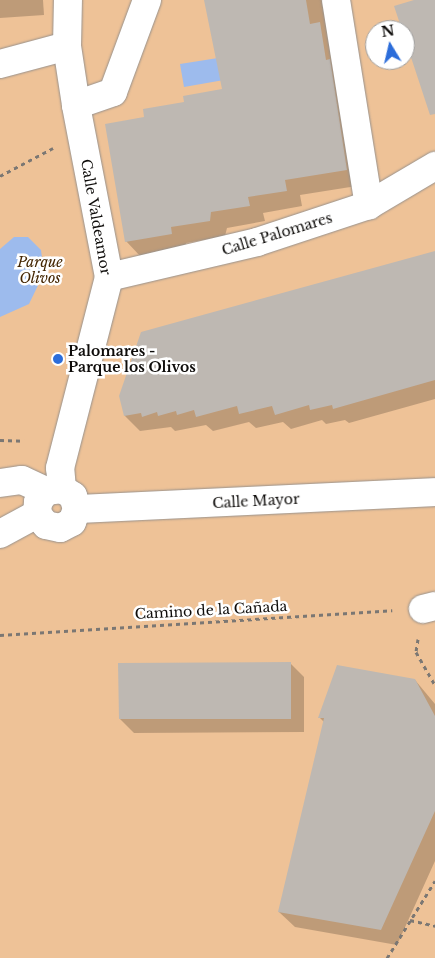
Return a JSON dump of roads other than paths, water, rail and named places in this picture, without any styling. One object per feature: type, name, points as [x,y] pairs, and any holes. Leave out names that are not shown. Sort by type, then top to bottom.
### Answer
[{"type":"street","name":"Calle Valdeamor","points":[[56,501],[60,468],[109,277],[76,105],[68,46],[68,0]]},
{"type":"street","points":[[76,105],[113,92],[147,0]]},
{"type":"street","points":[[336,0],[369,205]]},
{"type":"street","points":[[0,64],[68,46]]},
{"type":"street","name":"Calle Palomares","points":[[109,277],[257,242],[369,205],[435,166]]},
{"type":"street","points":[[0,483],[22,480],[56,501]]},
{"type":"street","name":"Calle Mayor","points":[[0,534],[56,501],[435,492]]},
{"type":"water","points":[[237,55],[241,77],[184,87],[180,64]]},
{"type":"water","points":[[14,237],[28,237],[41,250],[44,273],[29,304],[0,317],[0,249]]},
{"type":"place","name":"Palomares - Parque los Olivos","points":[[58,359]]},
{"type":"park label","name":"Parque Olivos","points":[[40,270]]}]
